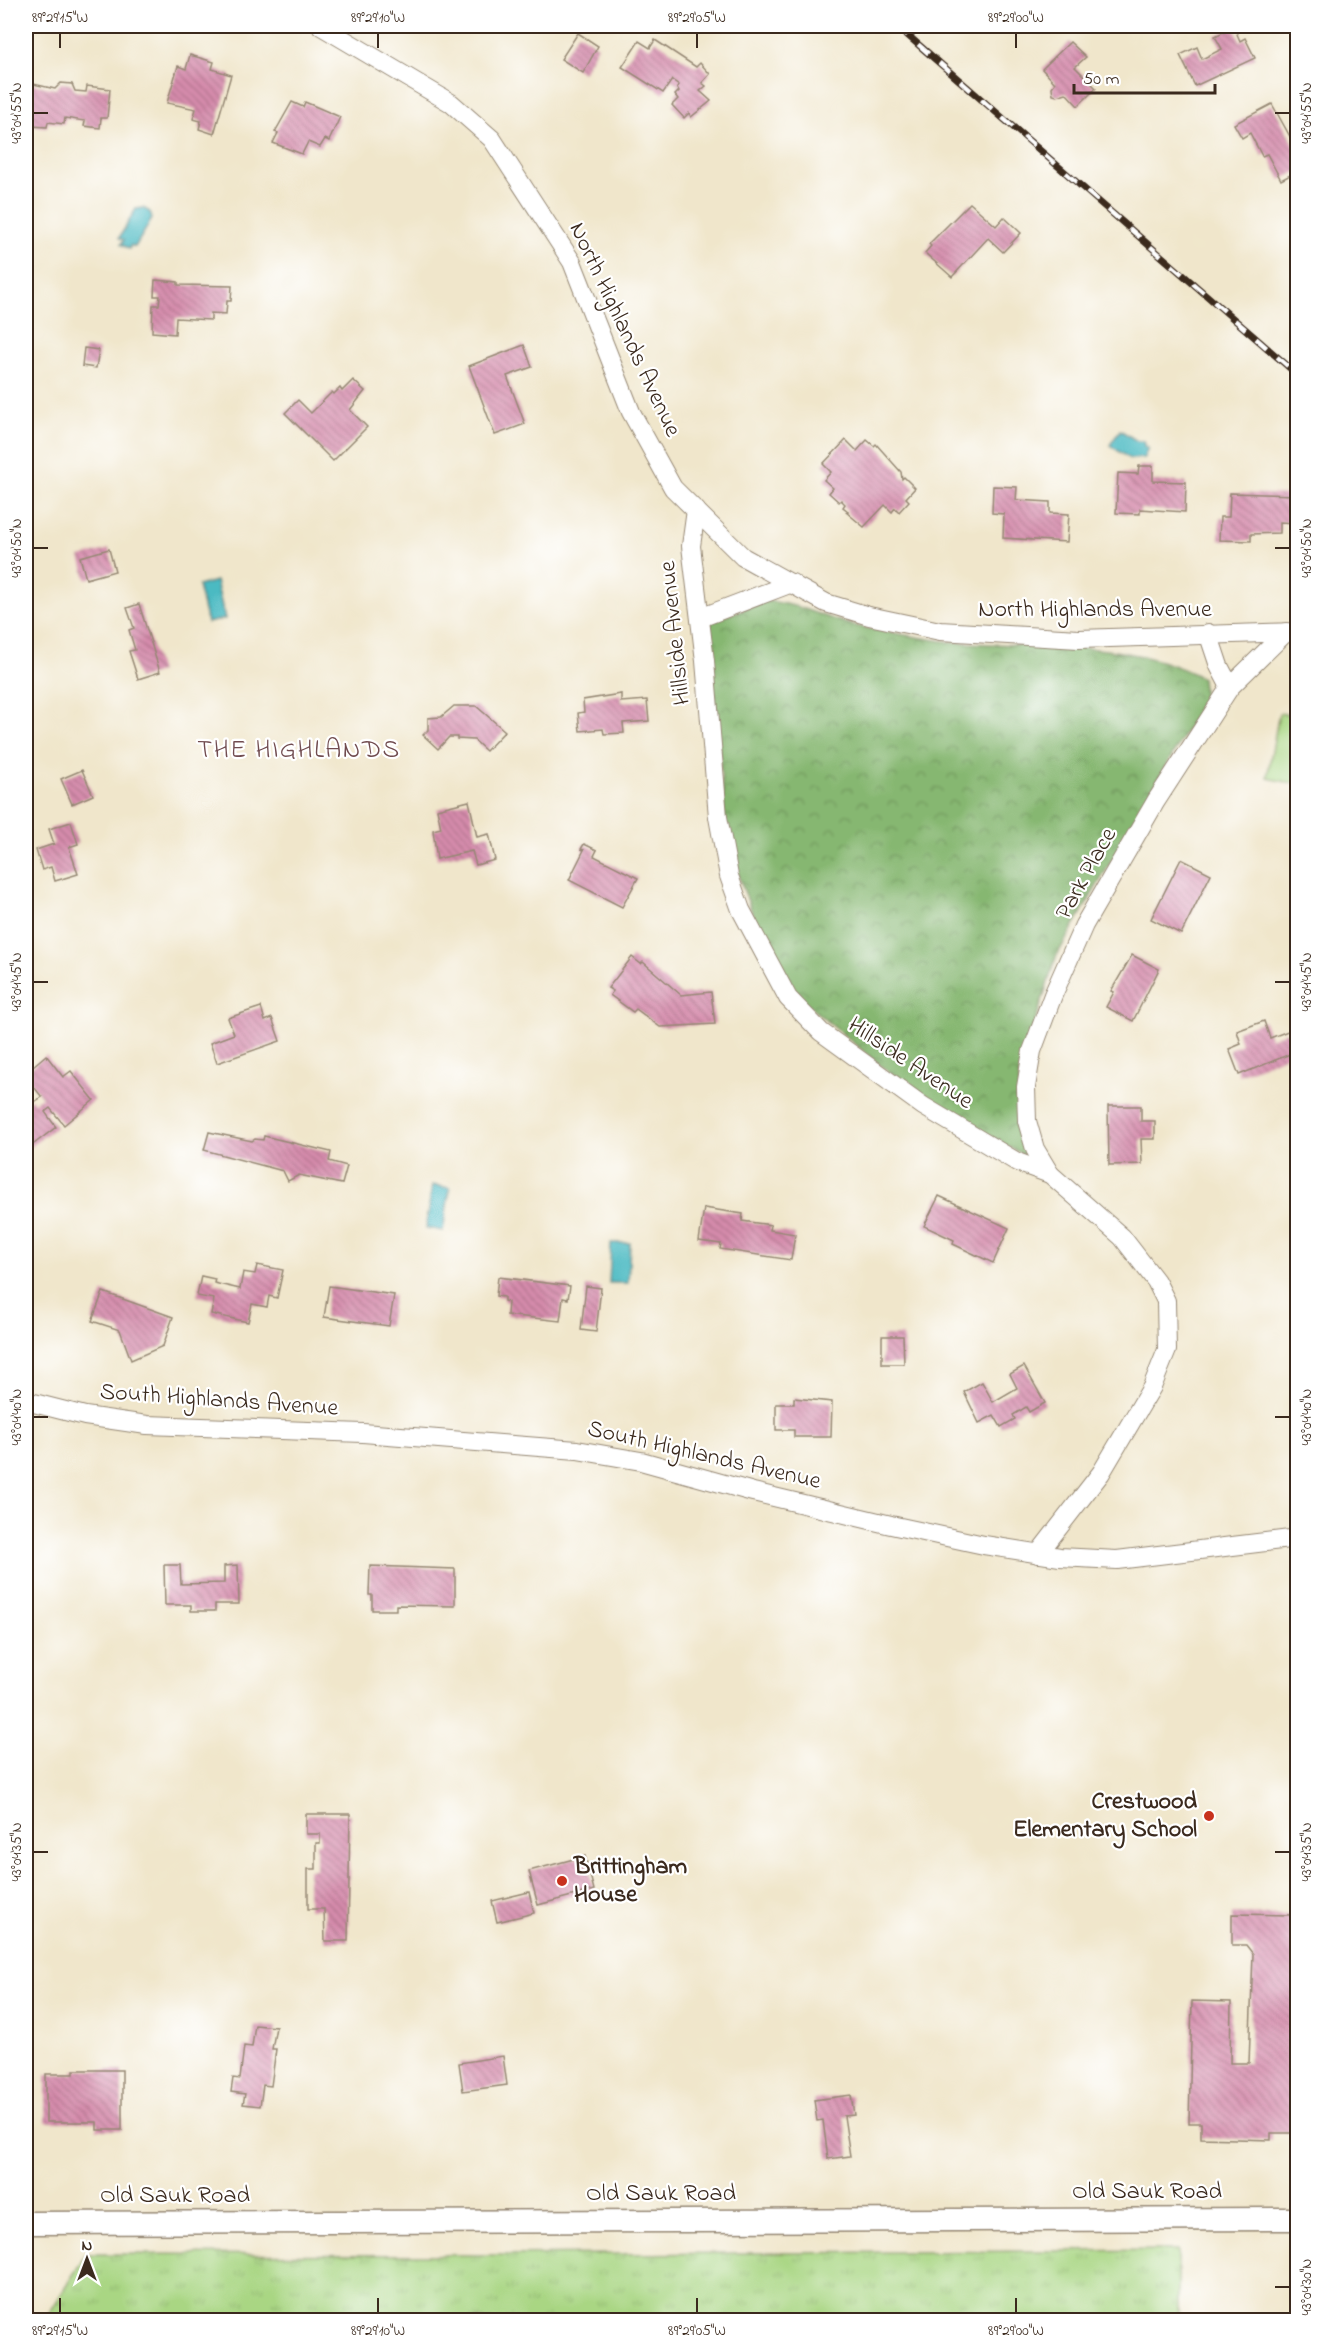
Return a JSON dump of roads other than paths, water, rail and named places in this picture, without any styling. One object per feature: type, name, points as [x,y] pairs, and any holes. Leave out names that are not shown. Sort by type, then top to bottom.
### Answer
[{"type":"street","name":"North Highlands Avenue","points":[[321,26],[452,103],[492,139],[572,262],[631,412],[673,488],[743,557],[825,603],[869,616],[960,633],[1079,639],[1292,632]]},
{"type":"street","name":"Hillside Avenue","points":[[696,510],[691,546],[718,817],[729,876],[741,910],[788,998],[821,1032],[924,1106],[1017,1162],[1050,1174],[1122,1237],[1156,1281],[1166,1301],[1167,1350],[1152,1386],[1107,1463],[1038,1554]]},
{"type":"street","points":[[699,618],[792,583]]},
{"type":"street","name":"Park Place","points":[[1050,1174],[1035,1149],[1029,1131],[1026,1087],[1032,1051],[1053,995],[1084,925],[1121,859],[1230,687],[1292,632]]},
{"type":"street","points":[[1208,633],[1219,666],[1230,687]]},
{"type":"street","name":"South Highlands Avenue","points":[[26,1401],[85,1416],[147,1425],[363,1434],[576,1450],[641,1461],[753,1492],[891,1525],[1038,1554],[1117,1560],[1298,1538]]},
{"type":"street","name":"Old Sauk Road","points":[[26,2223],[1298,2219]]},
{"type":"water","points":[[143,208],[150,212],[152,219],[135,247],[131,245],[129,249],[121,244],[124,240],[119,238],[136,209]]},
{"type":"water","points":[[1120,430],[1137,441],[1144,441],[1144,447],[1148,447],[1144,458],[1130,459],[1110,445]]},
{"type":"water","points":[[216,581],[225,619],[207,623],[198,586]]},
{"type":"water","points":[[432,1185],[450,1188],[443,1231],[426,1228]]},
{"type":"water","points":[[611,1243],[630,1243],[628,1283],[609,1283]]},
{"type":"railway","points":[[897,26],[1298,375]]},
{"type":"place","name":"Crestwood Elementary School","points":[[1209,1816]]},
{"type":"place","name":"Brittingham House","points":[[562,1881]]},
{"type":"district","name":"THE HIGHLANDS","points":[[299,751]]}]
